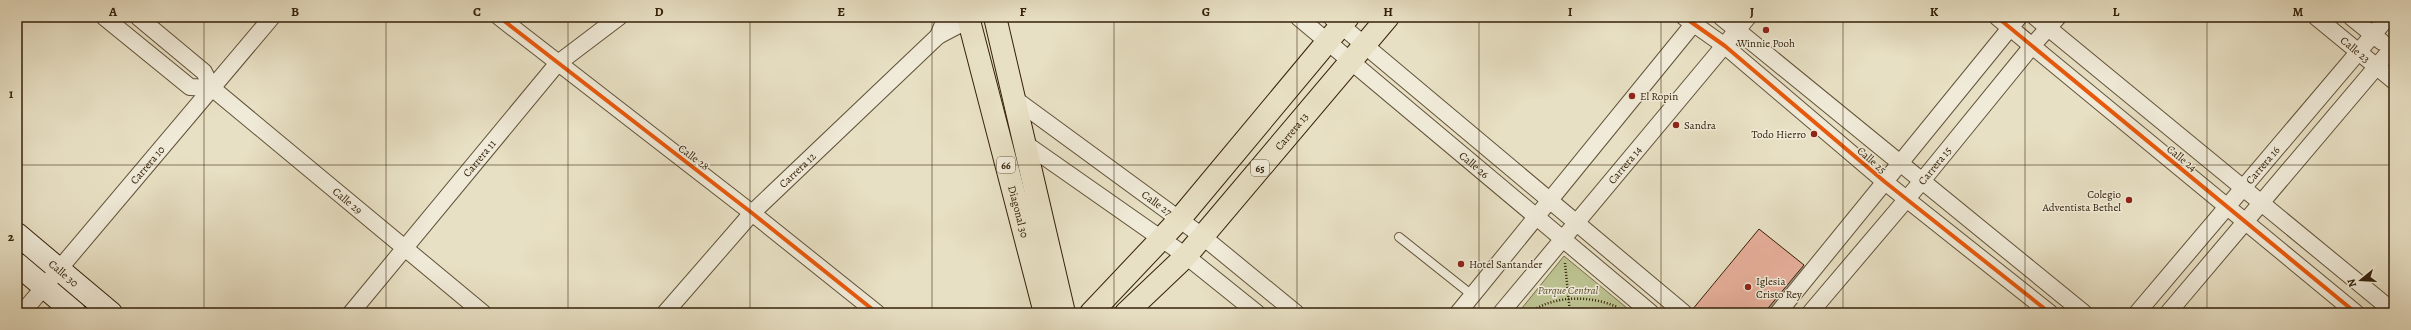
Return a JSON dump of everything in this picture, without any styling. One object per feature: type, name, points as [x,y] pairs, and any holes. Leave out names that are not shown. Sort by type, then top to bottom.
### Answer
[{"type":"main road","name":"Diagonal 30","points":[[995,17],[1026,144],[1051,310]]},
{"type":"main road","name":"Carrera 13","points":[[1126,313],[1186,256],[1388,17]]},
{"type":"main road","name":"Diagonal 30","points":[[970,18],[1051,310]]},
{"type":"main road","points":[[1091,313],[1178,221],[1326,41],[1340,20]]},
{"type":"street","points":[[104,17],[190,87],[212,88]]},
{"type":"street","name":"Calle 29","points":[[138,17],[204,72],[212,88],[483,313]]},
{"type":"street","name":"Carrera 10","points":[[22,313],[58,268],[272,17]]},
{"type":"street","name":"Calle 28","points":[[499,17],[557,64],[752,213],[877,313]]},
{"type":"street","name":"Carrera 11","points":[[351,313],[557,64],[619,17]]},
{"type":"street","name":"Carrera 12","points":[[938,36],[946,17]]},
{"type":"street","name":"Calle 26","points":[[1298,17],[1326,41],[1357,52],[1549,201],[1684,313]]},
{"type":"street","name":"Calle 25","points":[[1721,17],[2084,313]]},
{"type":"street","name":"Carrera 14","points":[[1501,313],[1561,239],[1748,17]]},
{"type":"street","name":"Calle 24","points":[[1997,17],[2014,23],[2032,46],[2356,313]]},
{"type":"street","name":"Calle 24","points":[[2035,17],[2054,23],[2243,188],[2394,312]]},
{"type":"street","name":"Calle 23","points":[[2316,17],[2394,81]]},
{"type":"street","name":"Calle 23","points":[[2351,17],[2393,49]]},
{"type":"street","name":"Carrera 16","points":[[2137,313],[2388,17]]},
{"type":"street","name":"Carrera 12","points":[[665,313],[752,213],[938,36],[970,18]]},
{"type":"street","name":"Calle 26","points":[[1340,20],[1357,52],[1536,217],[1651,313]]},
{"type":"street","points":[[1458,313],[1549,201],[1692,20]]},
{"type":"street","name":"Calle 25","points":[[1692,20],[1725,46],[1885,182],[2050,313]]},
{"type":"street","points":[[1778,313],[2014,23]]},
{"type":"street","name":"Carrera 15","points":[[1810,313],[1922,181],[2032,46],[2054,23]]},
{"type":"street","points":[[2168,313],[2393,49]]},
{"type":"street","name":"Calle 27","points":[[1015,98],[1178,221],[1202,236],[1296,313]]},
{"type":"street","points":[[1026,144],[1186,256],[1256,313]]},
{"type":"street","name":"Calle 30","points":[[17,234],[111,313]]},
{"type":"street","points":[[17,264],[75,313]]},
{"type":"lane","points":[[1398,236],[1472,295]]},
{"type":"path","points":[[1561,239],[1570,298],[1570,313]]},
{"type":"path","points":[[1529,313],[1543,305],[1570,298],[1606,302],[1624,310]]},
{"type":"green space","name":"Parque Central","points":[[1564,256],[1633,313],[1518,313]]},
{"type":"building","name":"Iglesia Cristo Rey","points":[[1759,229],[1804,265],[1764,313],[1696,313],[1692,310]]},
{"type":"cycle path","points":[[499,17],[752,213],[877,313]]},
{"type":"cycle path","points":[[1684,17],[1725,46],[1885,182],[2050,313]]},
{"type":"cycle path","points":[[1997,17],[2356,313]]},
{"type":"place","name":"Winnie Pooh","points":[[1766,30]]},
{"type":"place","name":"El Ropin","points":[[1632,96]]},
{"type":"place","name":"Sandra","points":[[1676,125]]},
{"type":"place","name":"Todo Hierro","points":[[1814,134]]},
{"type":"place","name":"Colegio Adventista Bethel","points":[[2129,200]]},
{"type":"place","name":"Hotel Santander","points":[[1461,264]]},
{"type":"place","name":"Iglesia Cristo Rey","points":[[1748,287]]}]
